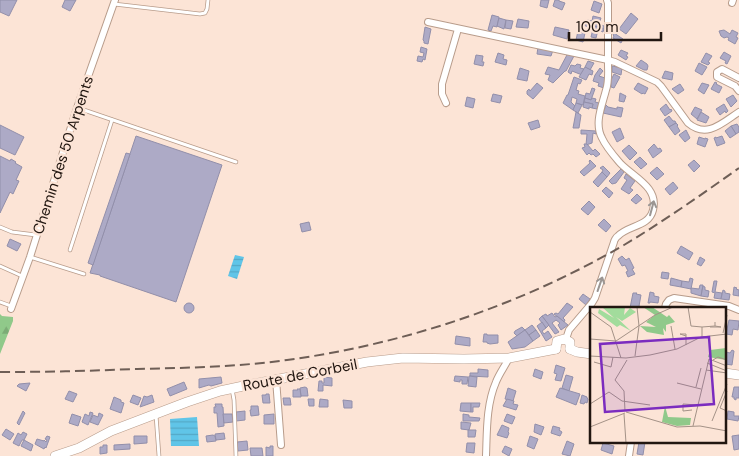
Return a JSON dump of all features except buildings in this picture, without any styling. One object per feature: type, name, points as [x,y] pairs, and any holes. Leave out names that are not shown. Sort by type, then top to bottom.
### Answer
[{"type":"main road","points":[[570,348],[568,352],[563,354],[556,348],[556,344],[559,340],[566,339],[570,344],[570,348],[577,352],[590,354]]},
{"type":"main road","name":"Route de Corbeil","points":[[55,456],[79,448],[111,431],[195,399],[232,388],[367,362],[402,358],[509,358],[556,348]]},
{"type":"main road","points":[[726,374],[739,376]]},
{"type":"street","points":[[566,339],[569,330],[595,298],[616,238],[648,219],[653,210],[654,200],[649,189],[620,162],[605,143],[600,132],[598,122],[607,88],[607,0]]},
{"type":"street","name":"Chemin des 50 Arpents","points":[[11,308],[30,257],[77,108],[114,2]]},
{"type":"street","points":[[428,22],[615,62],[657,82],[688,123],[696,129],[711,130],[739,112]]},
{"type":"street","points":[[446,103],[442,94],[442,84],[458,28]]},
{"type":"street","points":[[739,78],[722,69],[717,72],[717,77],[735,86],[739,91]]},
{"type":"street","points":[[665,307],[669,300],[674,298],[729,306],[739,310]]},
{"type":"street","points":[[486,456],[490,400],[496,381],[509,358]]},
{"type":"street","points":[[276,380],[281,445]]},
{"type":"lane","points":[[114,2],[200,14],[205,13],[208,0]]},
{"type":"lane","points":[[77,108],[236,162]]},
{"type":"lane","points":[[70,250],[112,120]]},
{"type":"lane","points":[[0,227],[12,232],[37,235]]},
{"type":"lane","points":[[30,257],[84,274]]},
{"type":"lane","points":[[0,266],[23,277]]},
{"type":"lane","points":[[0,302],[11,308]]},
{"type":"lane","points":[[232,388],[236,456]]},
{"type":"lane","points":[[156,414],[159,456]]},
{"type":"green space","points":[[0,314],[13,317],[13,321],[0,354]]},
{"type":"water","points":[[235,255],[244,257],[237,279],[228,276]]},
{"type":"water","points":[[197,417],[199,446],[171,446],[170,419]]},
{"type":"railway","points":[[0,372],[191,368],[249,364],[287,360],[375,344],[461,319],[503,304],[585,267],[654,227],[739,168]]}]
